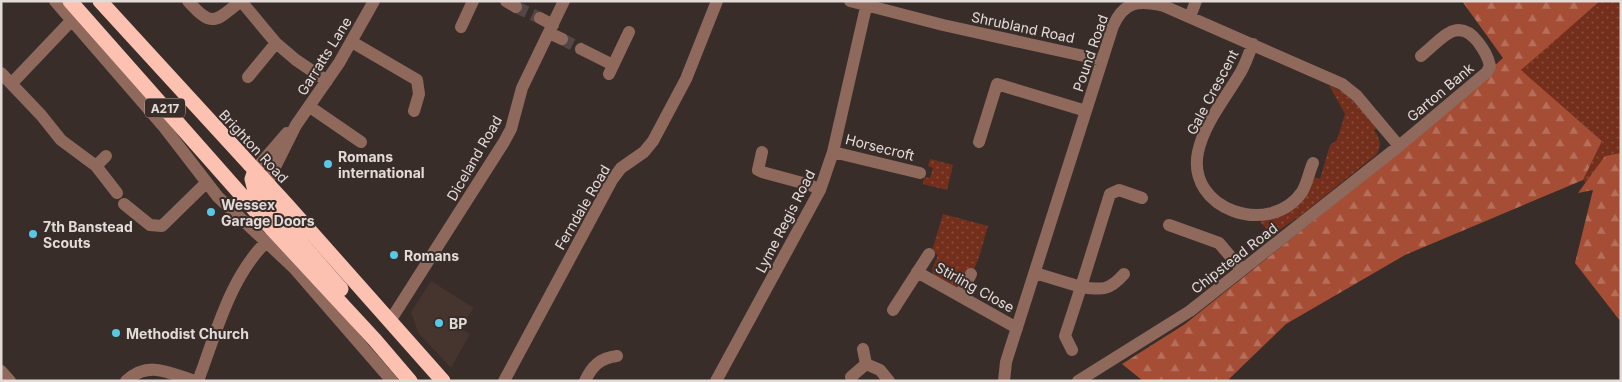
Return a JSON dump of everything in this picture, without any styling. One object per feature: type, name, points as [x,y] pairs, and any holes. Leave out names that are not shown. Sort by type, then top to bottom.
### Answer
[{"type":"highway","name":"A217","points":[[70,1],[271,238],[375,340],[410,381]]},
{"type":"highway","name":"Brighton Road","points":[[100,1],[267,183],[443,381]]},
{"type":"highway","points":[[255,170],[252,179],[255,191],[328,272],[362,314],[375,340]]},
{"type":"street","points":[[55,1],[164,127],[206,183],[271,238],[299,274],[392,381]]},
{"type":"street","points":[[188,1],[202,16],[209,20],[218,19],[241,1],[276,43],[296,60],[328,81]]},
{"type":"street","name":"Garratts Lane","points":[[255,170],[271,149],[296,125],[310,107],[352,42],[374,1]]},
{"type":"street","points":[[461,27],[473,1]]},
{"type":"street","name":"Diceland Road","points":[[390,321],[504,142],[513,124],[522,88],[564,1]]},
{"type":"street","name":"Ferndale Road","points":[[504,381],[612,180],[621,168],[649,147],[666,118],[702,44],[716,1]]},
{"type":"street","name":"Shrubland Road","points":[[850,1],[866,7],[1102,60]]},
{"type":"street","points":[[1190,17],[1196,1]]},
{"type":"street","name":"Pound Road","points":[[1004,381],[1006,362],[1102,60],[1118,14],[1127,7],[1136,2],[1152,2],[1253,44],[1351,90],[1399,146]]},
{"type":"street","name":"Lyme Regis Road","points":[[716,381],[820,190],[833,152],[866,7]]},
{"type":"street","points":[[540,18],[562,39]]},
{"type":"street","points":[[12,83],[71,21]]},
{"type":"street","name":"Garton Bank","points":[[1399,146],[1480,78],[1490,66],[1486,52],[1470,31],[1465,29],[1453,30],[1420,56]]},
{"type":"street","points":[[581,49],[611,70],[628,32]]},
{"type":"street","points":[[352,42],[417,80],[418,94],[414,111]]},
{"type":"street","points":[[248,77],[276,43]]},
{"type":"street","name":"Gale Crescent","points":[[1253,44],[1242,69],[1218,107],[1198,153],[1198,170],[1202,185],[1215,201],[1224,208],[1250,216],[1263,215],[1274,212],[1294,200],[1302,191],[1312,163]]},
{"type":"street","points":[[1,73],[70,147],[96,166],[117,193]]},
{"type":"street","points":[[979,142],[997,84],[1086,111]]},
{"type":"street","points":[[310,107],[361,142]]},
{"type":"street","name":"Garratts Lane","points":[[267,183],[296,125]]},
{"type":"street","name":"Chipstead Road","points":[[1078,381],[1190,311],[1399,146]]},
{"type":"street","points":[[762,152],[758,170],[810,184],[820,190]]},
{"type":"street","name":"Horsecroft","points":[[833,152],[920,172]]},
{"type":"street","points":[[96,166],[106,156]]},
{"type":"street","points":[[124,204],[156,228],[162,226],[206,183]]},
{"type":"street","points":[[1072,350],[1065,336],[1110,194],[1119,190],[1142,198]]},
{"type":"street","points":[[1169,225],[1219,243],[1242,270]]},
{"type":"street","points":[[126,381],[144,369],[154,369],[196,381],[233,287],[271,238]]},
{"type":"street","points":[[893,310],[929,254]]},
{"type":"street","name":"Stirling Close","points":[[918,272],[1017,328]]},
{"type":"street","points":[[1034,273],[1081,287],[1102,290],[1115,283],[1124,274]]},
{"type":"street","points":[[960,295],[971,274]]},
{"type":"street","points":[[863,349],[866,364]]},
{"type":"street","points":[[584,381],[595,364],[605,357],[617,356]]},
{"type":"street","points":[[852,377],[866,364]]},
{"type":"street","points":[[866,364],[880,370],[889,381]]},
{"type":"street","points":[[1,371],[10,381]]},
{"type":"shaded area","points":[[1600,1],[1621,1],[1621,153],[1605,156],[1593,190],[1583,180],[1602,141],[1520,70]]},
{"type":"shaded area","points":[[1329,85],[1350,98],[1377,128],[1374,130],[1380,142],[1379,150],[1377,154],[1300,216],[1272,235],[1260,222],[1287,211],[1302,195],[1313,177],[1320,179],[1330,145],[1337,140],[1345,114]]},
{"type":"shaded area","points":[[930,159],[953,165],[947,190],[923,184],[924,177],[930,178],[933,168],[928,166]]},
{"type":"shaded area","points":[[943,214],[988,226],[981,252],[973,271],[962,285],[955,287],[934,276],[932,269],[938,255],[932,251]]},
{"type":"shaded area","name":"BP","points":[[431,281],[474,308],[460,328],[470,334],[451,368],[418,332],[411,312]]},
{"type":"green space","points":[[1462,1],[1600,1],[1521,70],[1602,141],[1583,180],[1405,255],[1286,324],[1227,381],[1143,381],[1122,364],[1185,324],[1402,150],[1503,58]]},
{"type":"green space","points":[[1621,153],[1621,322],[1575,263],[1593,190],[1578,193],[1605,156]]},
{"type":"tunnel","points":[[516,7],[540,18]]},
{"type":"tunnel","points":[[562,39],[581,49]]},
{"type":"place","name":"Romans international","points":[[328,164]]},
{"type":"place","name":"Wessex Garage Doors","points":[[211,212]]},
{"type":"place","name":"7th Banstead Scouts","points":[[33,234]]},
{"type":"place","name":"Romans","points":[[394,255]]},
{"type":"place","name":"BP","points":[[439,323]]},
{"type":"place","name":"Methodist Church","points":[[116,333]]}]
